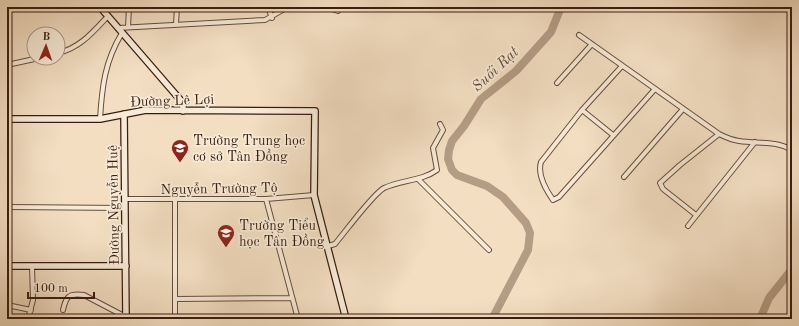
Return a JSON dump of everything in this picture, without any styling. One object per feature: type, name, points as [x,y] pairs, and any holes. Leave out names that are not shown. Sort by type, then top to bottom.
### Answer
[{"type":"street","points":[[100,7],[183,103],[183,111]]},
{"type":"street","points":[[128,26],[129,7]]},
{"type":"street","points":[[176,24],[177,7]]},
{"type":"street","points":[[268,7],[272,18]]},
{"type":"street","points":[[118,28],[128,26],[265,20],[272,18],[288,7]]},
{"type":"street","points":[[326,7],[327,9],[338,11]]},
{"type":"street","points":[[66,51],[80,44],[108,16]]},
{"type":"street","points":[[100,119],[104,77],[112,50],[122,33]]},
{"type":"street","points":[[579,35],[718,134],[731,140],[769,142],[786,146],[792,150]]},
{"type":"street","points":[[557,83],[592,44]]},
{"type":"street","points":[[7,65],[26,61]]},
{"type":"street","points":[[622,66],[582,110],[541,162],[539,167],[543,181],[553,200],[559,197],[655,89]]},
{"type":"street","points":[[624,177],[684,109]]},
{"type":"street","name":"Đường Lê Lợi","points":[[7,119],[100,119],[146,110],[315,111],[314,195]]},
{"type":"street","points":[[582,110],[613,135]]},
{"type":"street","name":"Đường Nguyễn Huệ","points":[[124,114],[126,318]]},
{"type":"street","points":[[328,246],[335,244],[373,198],[384,188],[418,179],[437,170],[433,148],[443,130],[440,124]]},
{"type":"street","points":[[696,215],[663,189],[660,183],[680,164],[718,134]]},
{"type":"street","points":[[688,226],[755,142]]},
{"type":"street","points":[[418,179],[489,250]]},
{"type":"street","points":[[314,195],[346,319]]},
{"type":"street","name":"Nguyễn Trường Tộ","points":[[125,199],[266,200],[314,195]]},
{"type":"street","points":[[175,200],[175,319]]},
{"type":"street","points":[[266,200],[291,298],[298,319]]},
{"type":"street","points":[[7,207],[125,208]]},
{"type":"street","points":[[7,266],[126,266]]},
{"type":"street","points":[[28,319],[34,289],[32,266]]},
{"type":"street","points":[[63,310],[66,298],[68,296],[78,294],[84,295],[126,318]]},
{"type":"street","points":[[175,299],[291,298]]},
{"type":"street","points":[[7,306],[31,310]]},
{"type":"waterway","name":"Suối Rạt","points":[[492,319],[528,250],[530,233],[526,223],[503,197],[487,186],[457,175],[452,170],[448,159],[449,150],[452,141],[464,126],[481,99],[516,71],[551,32],[561,7]]},
{"type":"waterway","name":"Suối Rạt","points":[[760,319],[769,298],[792,269]]},
{"type":"place","name":"Trường Trung học cơ sở Tân Đồng","points":[[180,163]]},
{"type":"place","name":"Trường Tiểu học Tân Đồng","points":[[226,248]]}]
